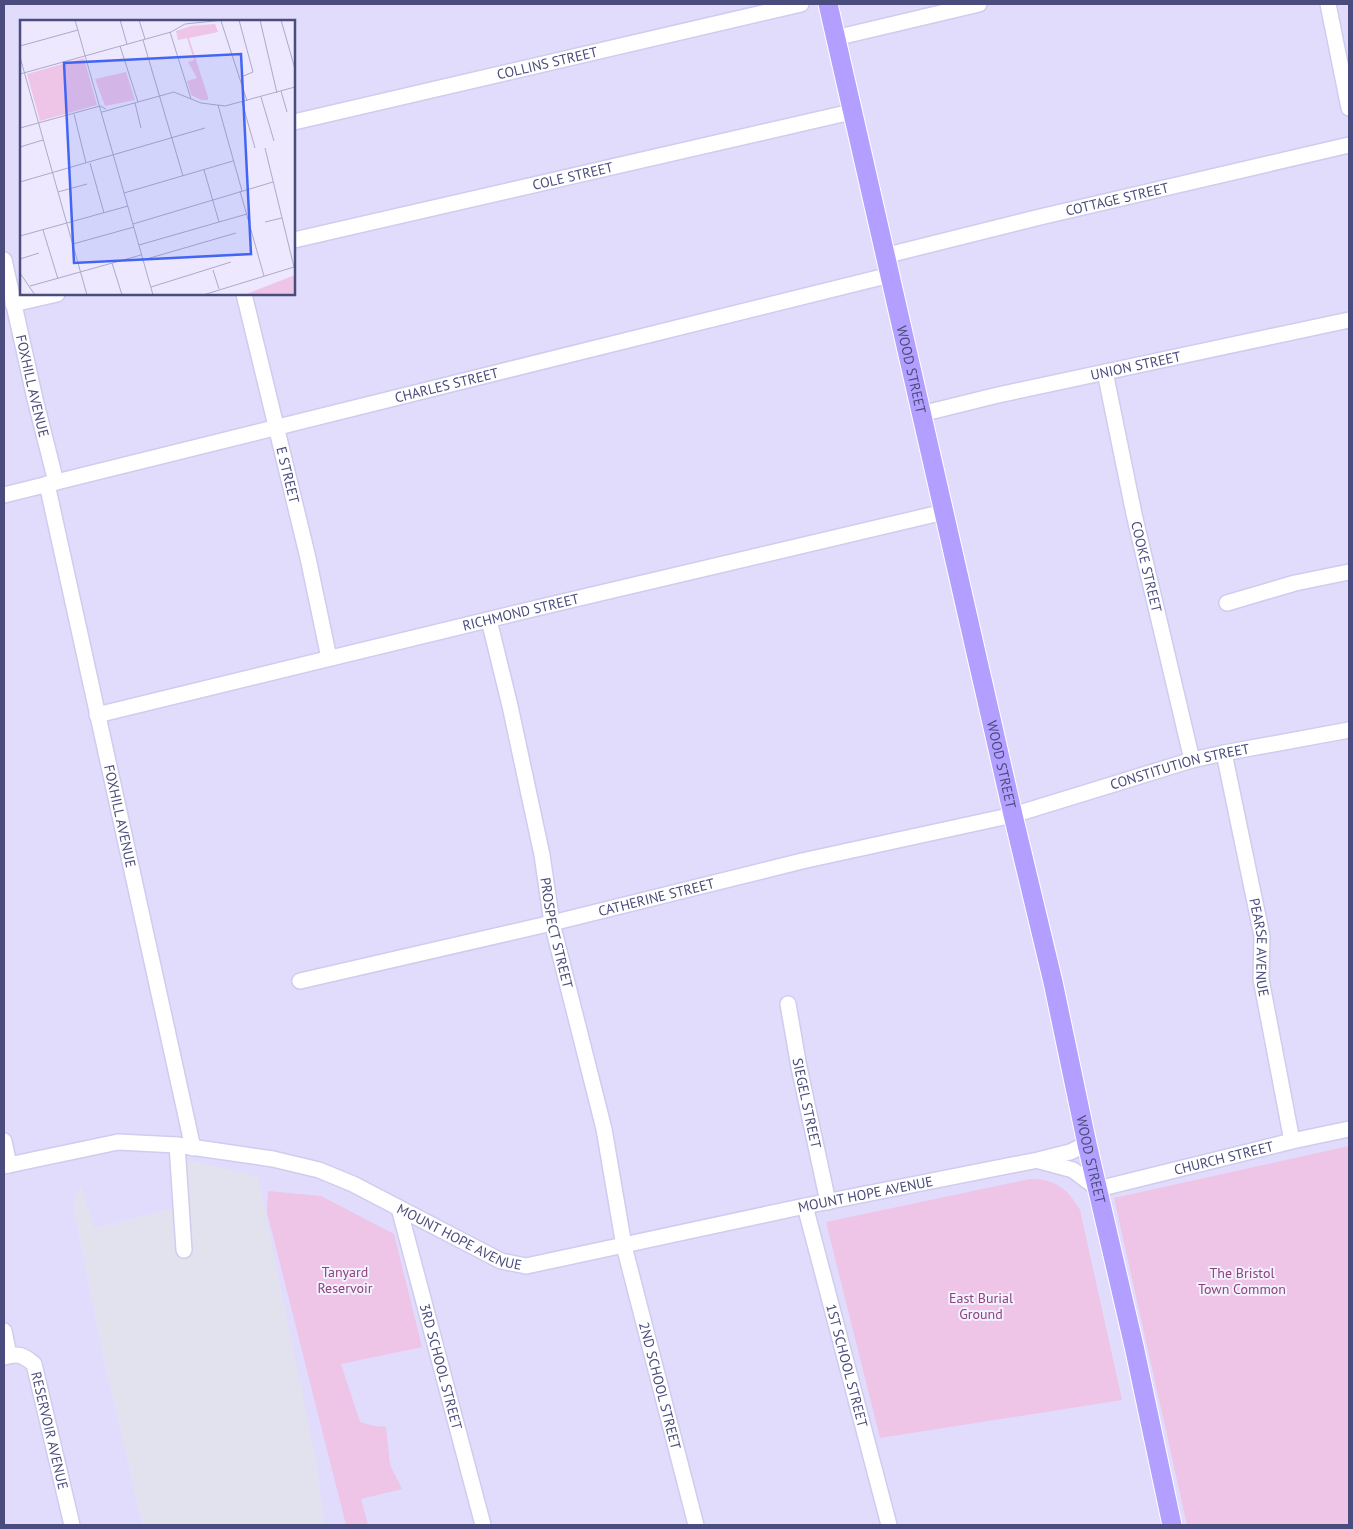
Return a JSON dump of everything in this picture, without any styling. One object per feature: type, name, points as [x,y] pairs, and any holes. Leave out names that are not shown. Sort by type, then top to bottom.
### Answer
[{"type":"main road","name":"WOOD STREET","points":[[828,4],[884,256],[890,275],[1053,982],[1086,1144],[1134,1346],[1172,1525]]},
{"type":"street","name":"COLLINS STREET","points":[[295,122],[801,4]]},
{"type":"street","points":[[835,38],[979,4]]},
{"type":"street","points":[[1328,4],[1349,108]]},
{"type":"street","name":"COLE STREET","points":[[295,240],[851,112]]},
{"type":"street","name":"COTTAGE STREET","points":[[884,256],[1040,217],[1349,145]]},
{"type":"street","name":"FOXHILL AVENUE","points":[[4,260],[35,399],[97,715],[116,792],[193,1148]]},
{"type":"street","name":"CHARLES STREET","points":[[4,494],[890,275]]},
{"type":"street","points":[[13,304],[52,295]]},
{"type":"street","name":"E STREET","points":[[244,295],[308,558],[329,658]]},
{"type":"street","name":"UNION STREET","points":[[921,414],[998,395],[1349,320]]},
{"type":"street","name":"COOKE STREET","points":[[1105,372],[1134,514],[1192,760]]},
{"type":"street","name":"RICHMOND STREET","points":[[97,715],[520,612],[944,512]]},
{"type":"street","points":[[1227,602],[1295,583],[1349,572]]},
{"type":"street","name":"PROSPECT STREET","points":[[489,620],[510,706],[542,855],[552,923],[604,1129],[624,1246]]},
{"type":"street","name":"CONSTITUTION STREET","points":[[1013,815],[1192,760],[1349,730]]},
{"type":"street","name":"PEARSE AVENUE","points":[[1224,753],[1262,936],[1261,979],[1292,1141]]},
{"type":"street","name":"CATHERINE STREET","points":[[300,981],[552,923],[802,861],[1013,815]]},
{"type":"street","name":"SIEGEL STREET","points":[[788,1004],[799,1067],[828,1202]]},
{"type":"street","name":"CHURCH STREET","points":[[1098,1189],[1292,1141],[1349,1129]]},
{"type":"street","points":[[4,1141],[6,1165]]},
{"type":"street","name":"MOUNT HOPE AVENUE","points":[[6,1165],[118,1142],[177,1145],[256,1156],[314,1169],[354,1184],[501,1261],[516,1266],[536,1265],[694,1229],[1038,1160],[1070,1152],[1086,1144]]},
{"type":"street","points":[[177,1145],[184,1250]]},
{"type":"street","name":"MOUNT HOPE AVENUE","points":[[1038,1160],[1073,1170],[1098,1189]]},
{"type":"street","name":"1ST SCHOOL STREET","points":[[805,1206],[889,1525]]},
{"type":"street","name":"3RD SCHOOL STREET","points":[[399,1208],[483,1525]]},
{"type":"street","name":"2ND SCHOOL STREET","points":[[624,1246],[696,1525]]},
{"type":"street","points":[[4,1331],[6,1356]]},
{"type":"street","name":"RESERVOIR AVENUE","points":[[6,1356],[24,1356],[34,1364],[72,1525]]},
{"type":"shaded area","points":[[4,4],[1349,4],[1349,1525],[324,1525],[315,1456],[174,1209],[95,1229],[73,1202],[104,1358],[143,1525],[4,1525]]},
{"type":"shaded area","points":[[172,1156],[258,1177],[315,1456],[324,1525],[143,1525],[104,1358],[73,1202],[81,1186],[95,1229],[174,1209]]},
{"type":"green space","name":"The Bristol Town Common","points":[[1349,1146],[1349,1525],[1187,1525],[1114,1198]]},
{"type":"green space","name":"East Burial Ground","points":[[1030,1179],[1039,1179],[1060,1186],[1080,1210],[1122,1400],[880,1438],[826,1222]]},
{"type":"green space","name":"Tanyard Reservoir","points":[[268,1191],[321,1196],[394,1234],[422,1347],[341,1364],[360,1422],[386,1427],[390,1465],[402,1489],[361,1499],[368,1525],[346,1525],[267,1212]]}]
